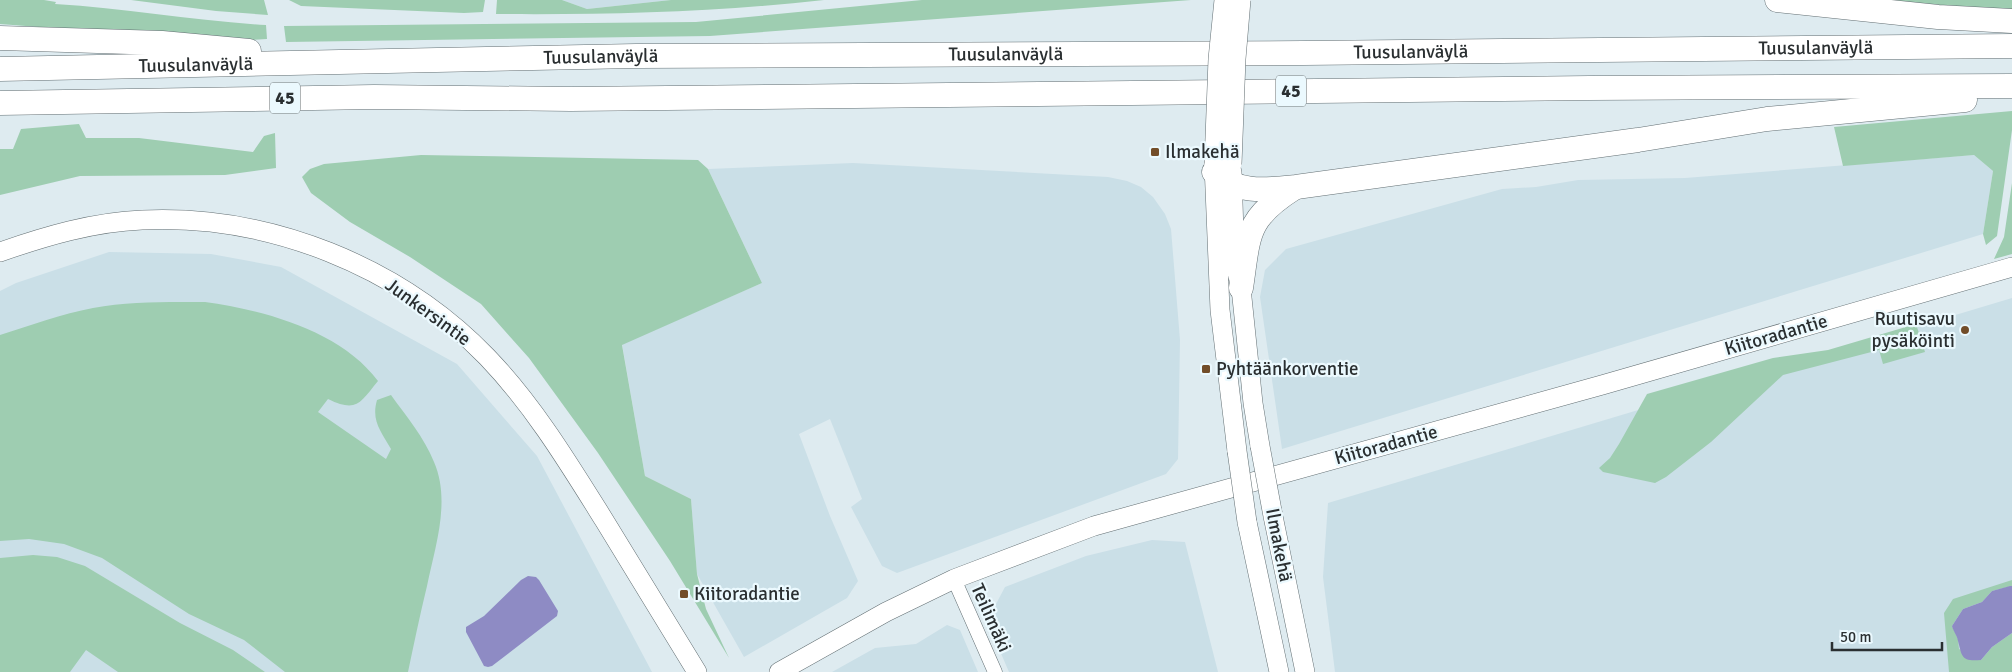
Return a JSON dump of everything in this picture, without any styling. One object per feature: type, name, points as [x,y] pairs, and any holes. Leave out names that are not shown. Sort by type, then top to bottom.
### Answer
[{"type":"highway","points":[[1777,0],[1938,17],[2012,21]]},
{"type":"highway","points":[[0,38],[162,43],[376,62]]},
{"type":"highway","name":"Tuusulanväylä","points":[[0,69],[646,56],[1313,53],[2012,46]]},
{"type":"highway","name":"Tuusulanväylä","points":[[0,103],[374,97],[571,99],[1590,88],[2012,86]]},
{"type":"highway","points":[[1223,171],[1258,191],[1638,140],[1767,119],[2012,96]]},
{"type":"highway","points":[[1241,288],[1245,249],[1251,231],[1260,214],[1274,201],[1296,187]]},
{"type":"main road","name":"Ilmakehä","points":[[1224,0],[1218,60],[1223,171],[1220,310],[1237,451],[1248,522],[1280,672]]},
{"type":"main road","name":"Ilmakehä","points":[[1241,0],[1223,171],[1235,264],[1241,288],[1253,402],[1260,446],[1305,672]]},
{"type":"main road","name":"Junkersintie","points":[[0,252],[45,236],[91,226],[140,220],[193,219],[254,228],[300,241],[349,260],[395,285],[446,320],[487,357],[521,397],[560,450],[697,672]]},
{"type":"main road","name":"Kiitoradantie","points":[[779,672],[886,612],[954,579],[1044,544],[1103,524],[1592,388],[2012,267]]},
{"type":"street","name":"Teilimäki","points":[[954,579],[995,672]]},
{"type":"shaded area","points":[[562,0],[671,0],[587,9]]},
{"type":"shaded area","points":[[1974,155],[1993,171],[1983,234],[1282,449],[1260,297],[1265,270],[1286,249],[1502,189],[1536,187],[1578,180],[1685,178]]},
{"type":"shaded area","points":[[853,163],[1108,177],[1127,181],[1141,187],[1153,197],[1165,214],[1171,229],[1180,340],[1178,459],[1166,474],[897,573],[882,566],[851,507],[862,499],[830,419],[799,434],[830,516],[858,581],[847,598],[744,657],[697,574],[691,499],[645,476],[622,344],[762,283],[708,169]]},
{"type":"shaded area","points":[[109,252],[211,254],[281,267],[457,364],[537,456],[652,672],[0,672],[0,291],[16,283]]},
{"type":"shaded area","points":[[2012,298],[2012,672],[1335,672],[1323,577],[1328,503]]},
{"type":"shaded area","points":[[1152,540],[1185,542],[1218,672],[1009,672],[987,621],[1005,587],[1086,556]]},
{"type":"shaded area","points":[[528,576],[536,577],[539,580],[558,611],[557,616],[492,666],[484,666],[466,632],[466,627],[484,616],[521,580]]},
{"type":"shaded area","points":[[2012,586],[2012,633],[1992,647],[1981,660],[1966,659],[1962,654],[1952,626],[1963,609],[1982,602],[1992,591]]},
{"type":"shaded area","points":[[947,625],[960,630],[978,672],[832,672],[875,648],[916,644]]},
{"type":"green space","points":[[0,0],[44,0],[56,2],[55,4],[266,25],[267,39],[155,36],[0,24]]},
{"type":"green space","points":[[131,0],[264,0],[268,15],[216,11]]},
{"type":"green space","points":[[289,0],[485,0],[483,12],[464,13],[301,6]]},
{"type":"green space","points":[[497,0],[562,0],[587,9],[671,0],[824,0],[701,10],[496,14]]},
{"type":"green space","points":[[922,0],[1191,0],[710,36],[286,42],[284,26],[696,22]]},
{"type":"green space","points":[[1868,0],[2012,0],[2012,10]]},
{"type":"green space","points":[[2012,111],[2012,130],[1997,236],[1986,245],[1983,234],[1993,171],[1974,155],[1843,166],[1834,127]]},
{"type":"green space","points":[[79,124],[86,138],[139,138],[253,152],[264,136],[275,133],[276,168],[225,175],[80,176],[0,195],[0,149],[13,149],[21,129]]},
{"type":"green space","points":[[421,155],[698,160],[708,169],[762,283],[622,345],[645,476],[691,499],[697,574],[706,609],[729,658],[670,561],[598,453],[529,358],[481,304],[410,257],[350,222],[311,193],[302,177],[310,169],[324,164]]},
{"type":"green space","points":[[2012,183],[2012,254],[1994,259],[2004,237]]},
{"type":"green space","points":[[149,302],[205,302],[276,317],[323,336],[344,349],[378,381],[367,395],[357,403],[346,405],[328,399],[318,412],[386,459],[391,449],[378,426],[375,407],[377,400],[391,395],[425,444],[439,477],[441,492],[440,524],[408,672],[285,672],[244,640],[189,614],[102,558],[64,544],[29,539],[0,541],[0,335],[70,313],[93,308]]},
{"type":"green space","points":[[1916,324],[1925,352],[1883,364],[1879,350],[1783,375],[1711,442],[1666,477],[1655,483],[1603,472],[1599,468],[1610,458],[1647,394],[1773,358],[1828,350]]},
{"type":"green space","points":[[33,555],[57,557],[85,566],[180,623],[233,650],[265,672],[118,672],[86,650],[70,672],[0,672],[0,558]]},
{"type":"green space","points":[[2012,580],[2012,586],[1992,591],[1982,602],[1963,609],[1952,626],[1958,639],[1959,649],[1981,660],[1992,647],[2012,633],[2012,672],[1949,672],[1944,613],[1953,599]]},
{"type":"place","name":"Ilmakehä","points":[[1155,152]]},
{"type":"place","name":"Ruutisavu pysäköinti","points":[[1965,330]]},
{"type":"place","name":"Pyhtäänkorventie","points":[[1206,369]]},
{"type":"place","name":"Kiitoradantie","points":[[684,594]]}]
